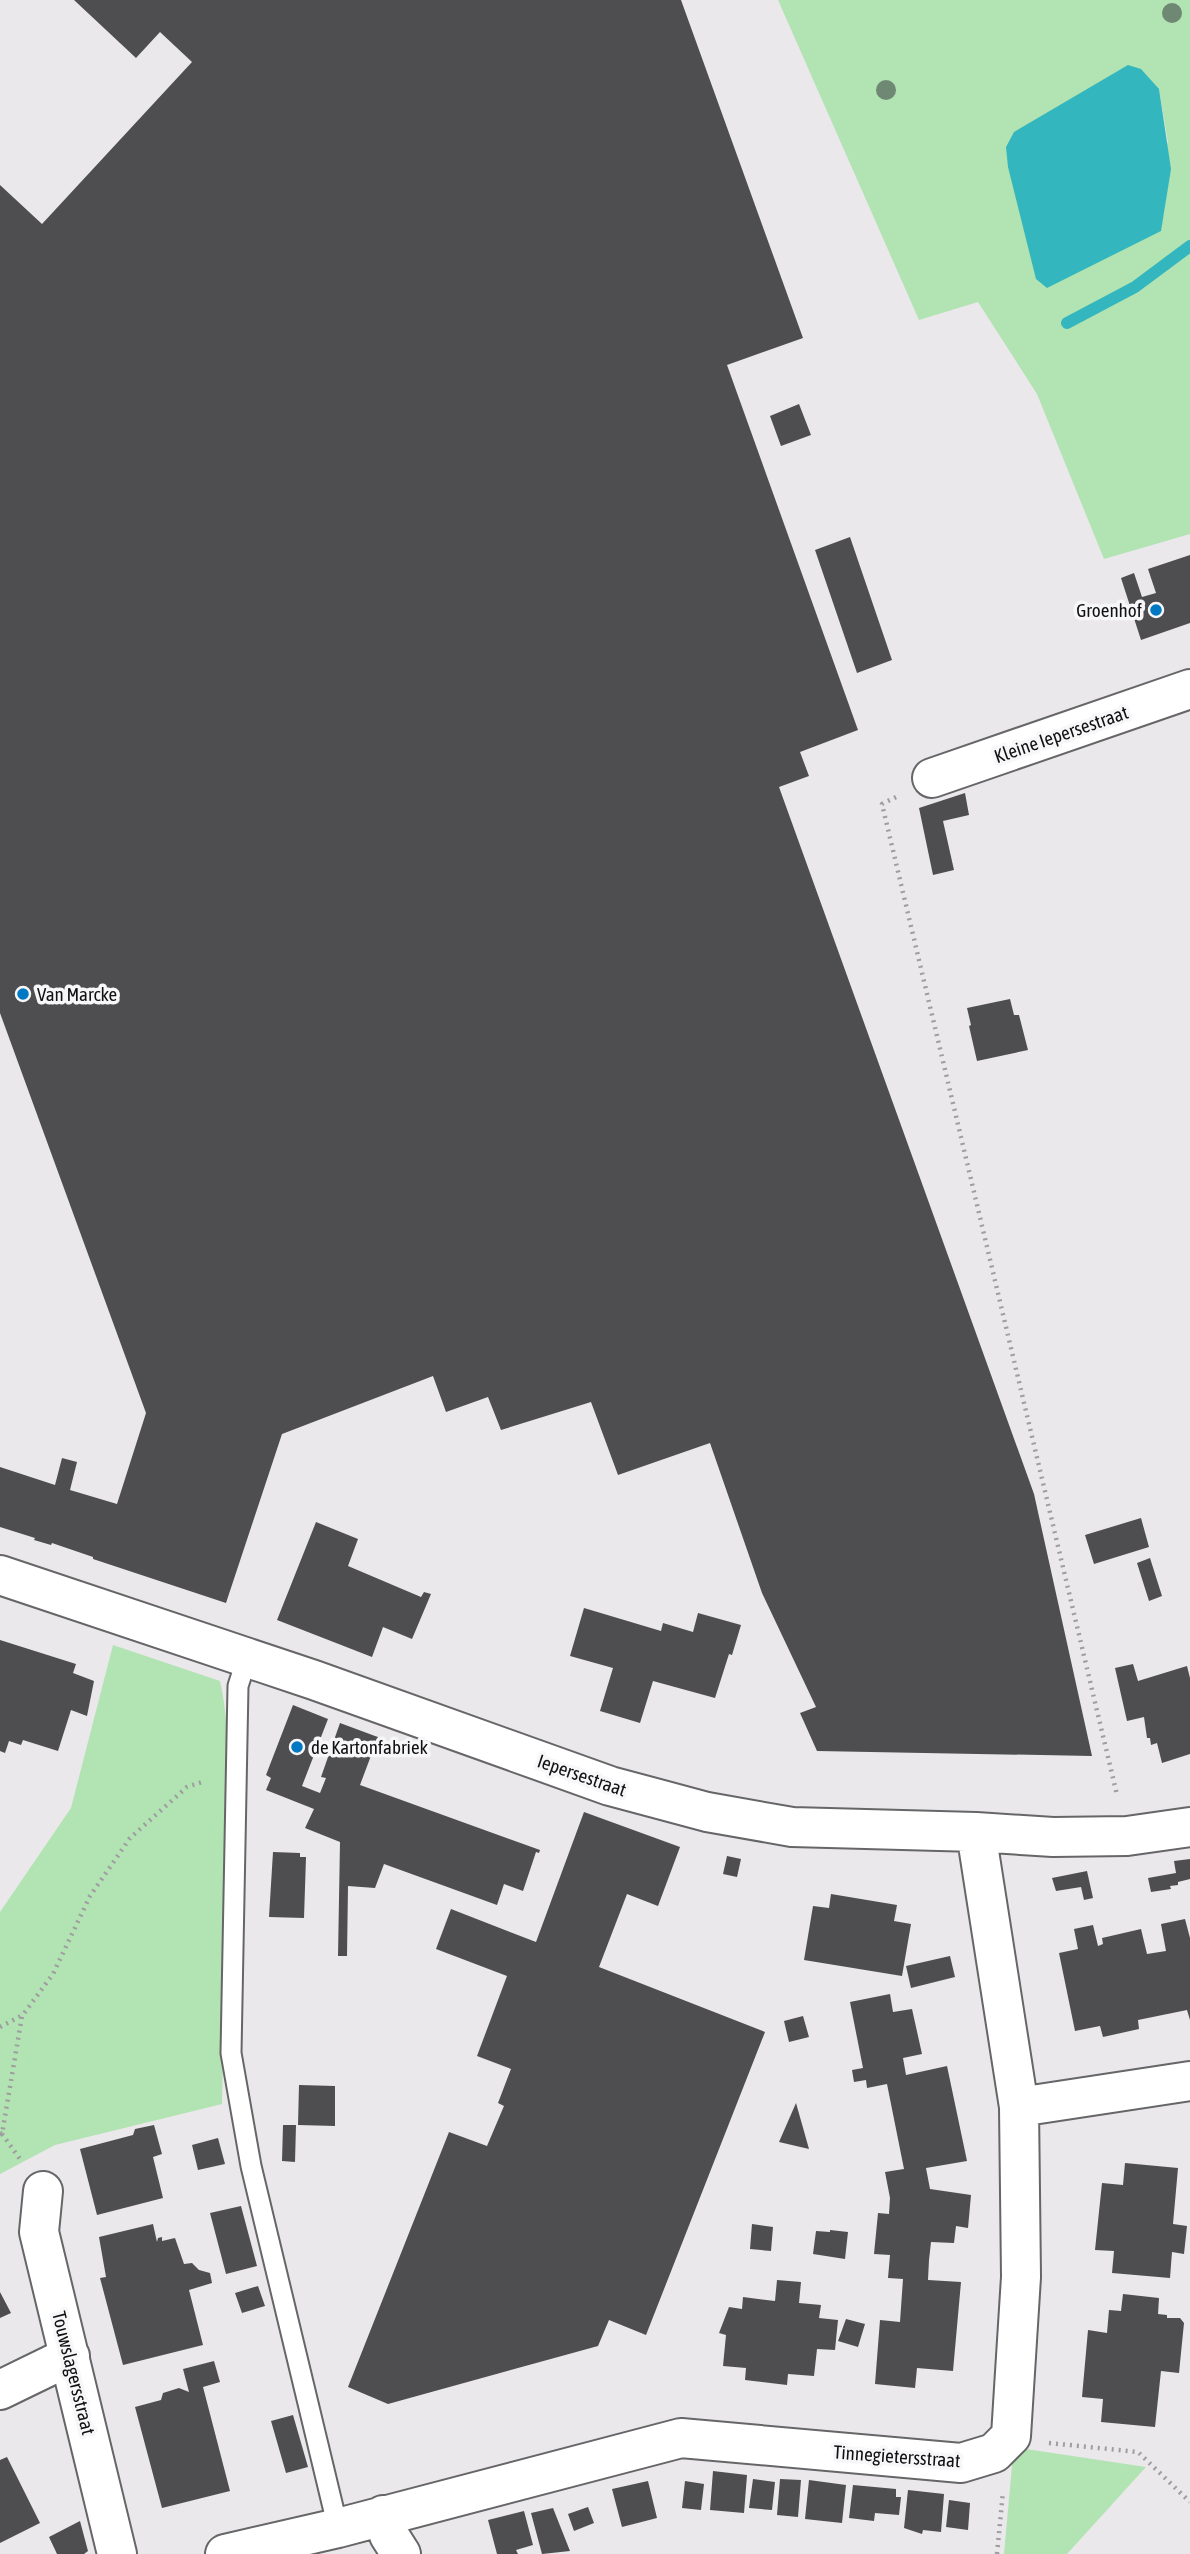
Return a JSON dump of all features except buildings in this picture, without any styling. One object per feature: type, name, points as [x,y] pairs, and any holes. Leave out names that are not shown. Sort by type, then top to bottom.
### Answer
[{"type":"street","name":"Kleine Iepersestraat","points":[[932,778],[1190,689]]},
{"type":"street","name":"Iepersestraat","points":[[0,1575],[247,1658],[610,1786],[707,1812],[792,1827],[1054,1837],[1127,1836],[1190,1827]]},
{"type":"street","points":[[976,1832],[1019,2107],[1021,2277],[1003,2445]]},
{"type":"street","points":[[1019,2107],[1190,2081]]},
{"type":"street","name":"Touwslagersstraat","points":[[43,2191],[39,2232],[71,2356],[111,2551]]},
{"type":"street","points":[[0,2390],[71,2356]]},
{"type":"street","name":"Tinnegietersstraat","points":[[225,2554],[338,2528],[681,2438],[961,2463],[1003,2445]]},
{"type":"street","points":[[383,2515],[389,2535],[401,2554]]},
{"type":"lane","points":[[247,1658],[238,1686],[231,2053],[251,2166],[338,2528]]},
{"type":"path","points":[[932,778],[882,804],[1127,1836]]},
{"type":"path","points":[[0,2133],[2,2134],[22,2016],[52,1974],[90,1896],[130,1838],[187,1787],[216,1777],[236,1780]]},
{"type":"path","points":[[0,2027],[22,2016]]},
{"type":"path","points":[[997,2554],[1005,2463],[1003,2445],[1023,2441],[1138,2452],[1190,2502]]},
{"type":"green space","points":[[778,0],[1190,0],[1190,534],[1104,559],[1037,394],[978,302],[919,320]],"holes":[[[1159,89],[1168,143],[1006,147]]]},
{"type":"green space","points":[[113,1645],[220,1681],[228,1763],[222,2104],[55,2145],[0,2174],[0,1912],[71,1808]]},
{"type":"green space","points":[[1019,2448],[1146,2467],[1067,2554],[1004,2554],[1013,2455]]},
{"type":"water","points":[[1128,65],[1141,69],[1159,89],[1171,169],[1161,231],[1047,288],[1036,279],[1008,167],[1006,147],[1014,132]]},
{"type":"waterway","points":[[1067,323],[1135,287],[1190,246]]},
{"type":"place","name":"Groenhof","points":[[1156,610]]},
{"type":"place","name":"Van Marcke","points":[[23,994]]},
{"type":"place","name":"de Kartonfabriek","points":[[297,1747]]}]
